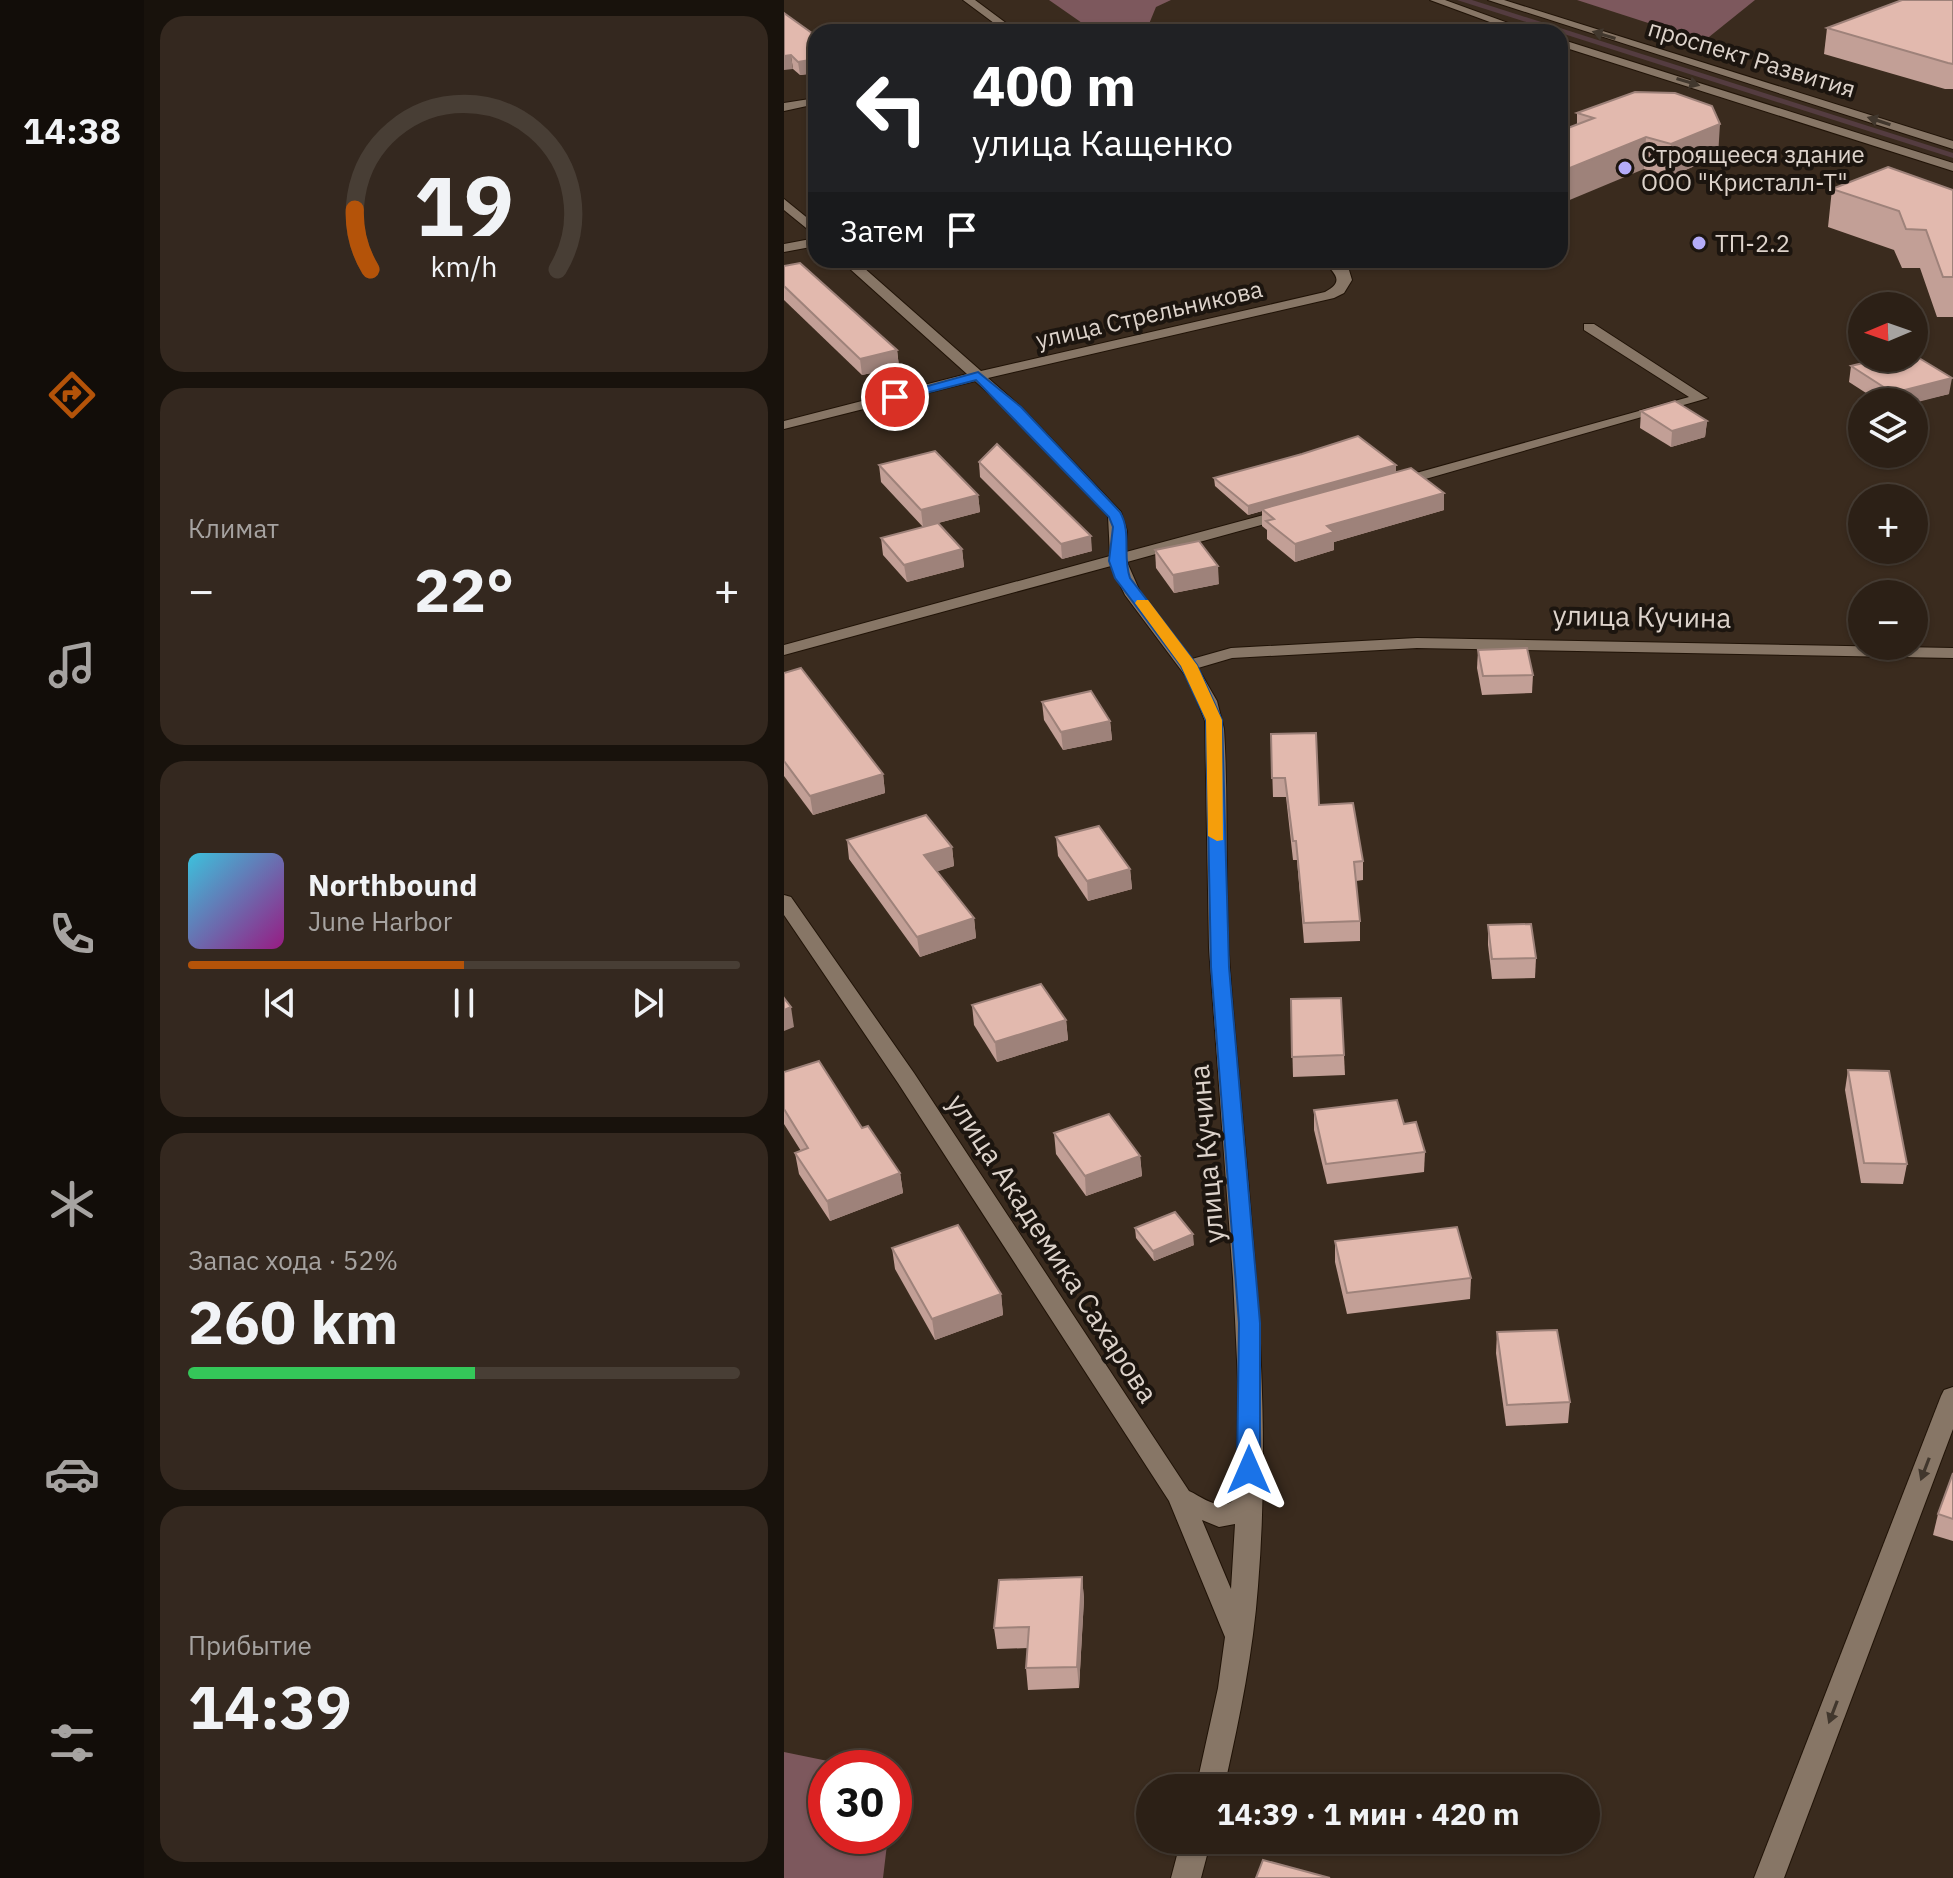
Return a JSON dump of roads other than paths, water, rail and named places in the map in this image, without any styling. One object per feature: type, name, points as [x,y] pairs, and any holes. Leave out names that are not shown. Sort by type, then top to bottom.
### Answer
[{"type":"street","points":[[968,0],[1002,24]]},
{"type":"street","points":[[1435,0],[1505,24]]},
{"type":"street","name":"проспект Развития","points":[[1493,0],[1953,145]]},
{"type":"street","name":"проспект Развития","points":[[1568,45],[1953,167]]},
{"type":"street","points":[[784,107],[808,102]]},
{"type":"street","points":[[784,203],[808,225]]},
{"type":"street","points":[[784,248],[808,244]]},
{"type":"street","name":"улица Кучина","points":[[856,268],[978,376],[1115,515],[1121,539],[1117,561],[1123,578],[1189,665],[1214,720],[1220,967],[1250,1323],[1249,1500],[1241,1644],[1213,1774]]},
{"type":"street","name":"улица Стрельникова","points":[[784,425],[978,376],[1329,295],[1339,290],[1345,280],[1344,273],[1338,268]]},
{"type":"street","points":[[1374,489],[1701,398],[1589,327]]},
{"type":"street","points":[[784,650],[1299,510]]},
{"type":"street","name":"улица Кучина","points":[[1189,665],[1231,653],[1417,643],[1953,653]]},
{"type":"street","name":"улица Академика Сахарова","points":[[784,901],[906,1078],[1180,1498],[1241,1644]]},
{"type":"street","points":[[1769,1878],[1953,1396]]},
{"type":"street","points":[[1180,1498],[1219,1517],[1238,1513],[1249,1500]]},
{"type":"street","points":[[1186,1878],[1192,1854]]},
{"type":"place","name":"Строящееся здание ООО \"Кристалл-Т\"","points":[[1625,168]]},
{"type":"place","name":"ТП-2.2","points":[[1699,243]]}]
